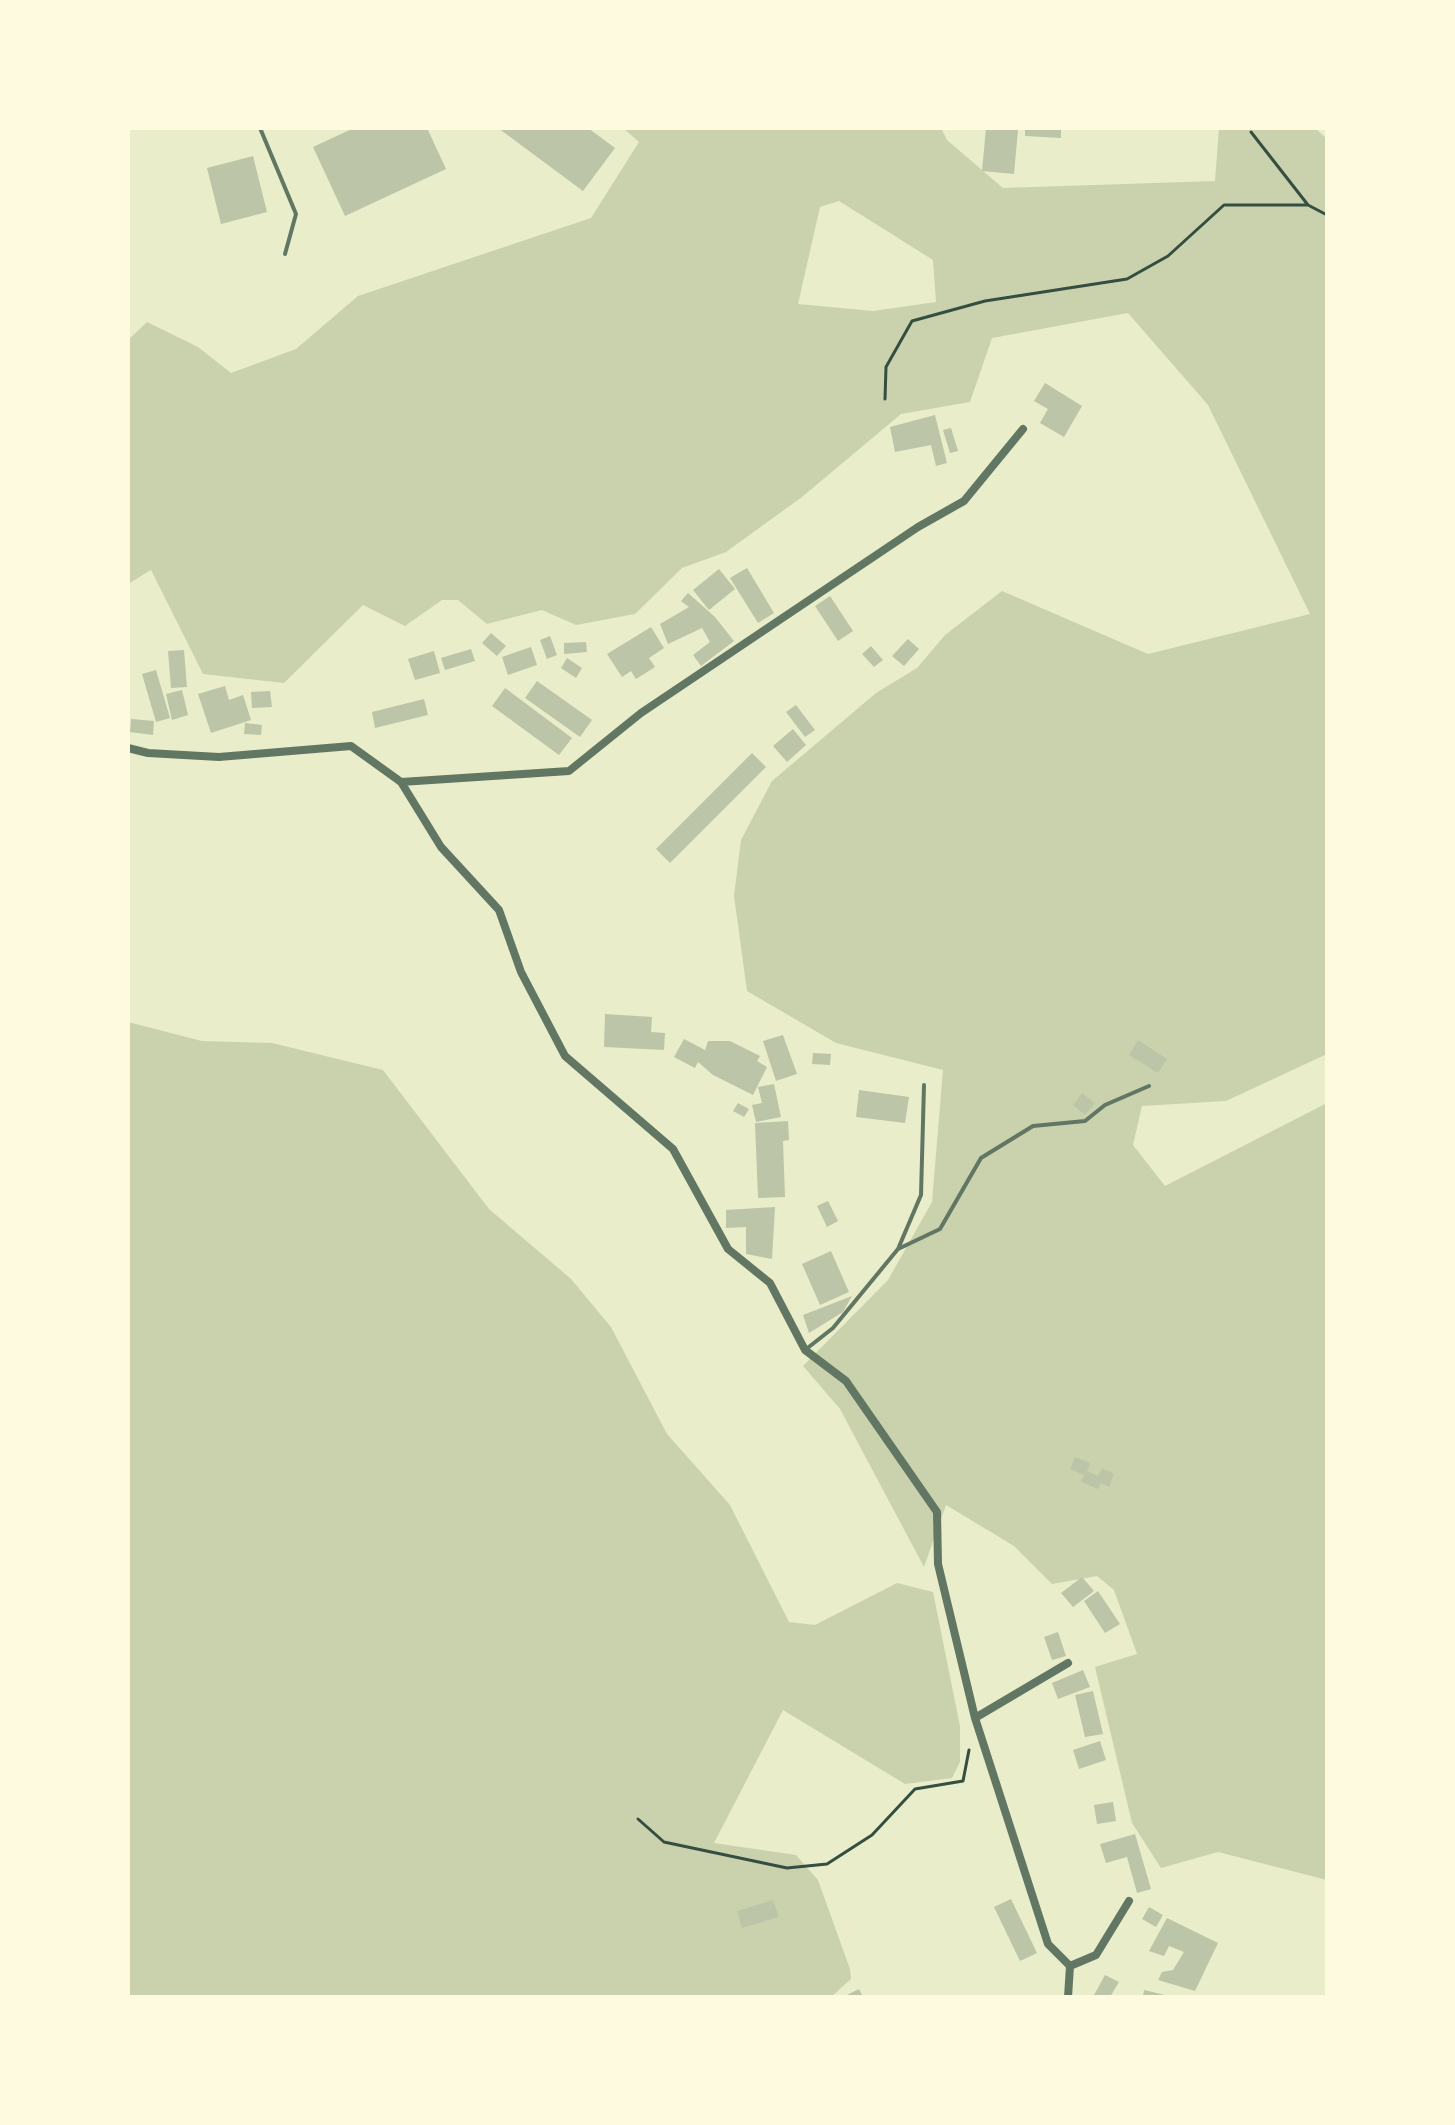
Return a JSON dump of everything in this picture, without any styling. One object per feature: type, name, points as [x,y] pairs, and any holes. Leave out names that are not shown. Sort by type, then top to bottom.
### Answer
[{"type":"street","points":[[401,782],[569,771],[641,713],[918,527],[964,501],[1023,429]]},
{"type":"street","points":[[128,748],[148,753],[219,757],[351,746],[401,782],[441,847],[499,910],[521,972],[565,1056],[673,1149],[728,1249],[770,1283],[805,1350],[846,1381],[937,1512],[938,1564],[975,1718],[1048,1944],[1070,1966],[1068,1997]]},
{"type":"street","points":[[975,1718],[1068,1663]]},
{"type":"street","points":[[1070,1966],[1096,1955],[1129,1901]]},
{"type":"lane","points":[[260,128],[296,214],[285,254]]},
{"type":"lane","points":[[805,1350],[833,1328],[898,1249],[921,1195],[924,1085]]},
{"type":"lane","points":[[898,1249],[940,1229],[981,1158],[1033,1126],[1085,1121],[1105,1105],[1149,1086]]},
{"type":"path","points":[[1251,132],[1308,205],[1327,215]]},
{"type":"path","points":[[885,399],[886,367],[912,321],[985,301],[1127,279],[1168,256],[1224,205],[1308,205]]},
{"type":"path","points":[[638,1819],[664,1842],[787,1868],[827,1864],[872,1835],[915,1789],[963,1781],[969,1750]]},
{"type":"green space","points":[[623,128],[941,128],[947,140],[1003,188],[1215,181],[1219,128],[1315,128],[1327,139],[1327,1054],[1226,1101],[1142,1106],[1133,1145],[1165,1186],[1327,1103],[1327,1880],[1218,1852],[1161,1868],[1132,1823],[1095,1667],[1137,1654],[1114,1590],[1097,1576],[1052,1584],[1014,1546],[946,1505],[924,1567],[840,1409],[803,1366],[888,1280],[932,1202],[943,1070],[836,1043],[747,991],[734,896],[741,840],[772,781],[876,693],[917,668],[945,635],[1002,591],[1148,654],[1310,614],[1208,405],[1128,313],[992,338],[970,402],[901,414],[802,497],[726,552],[682,568],[635,614],[576,625],[542,610],[487,624],[458,600],[442,600],[405,626],[363,605],[284,683],[203,674],[151,570],[128,584],[128,340],[147,322],[198,347],[231,373],[296,349],[358,296],[591,218],[639,142]],"holes":[[[839,201],[933,260],[936,302],[873,311],[798,304],[820,207]]]},
{"type":"green space","points":[[128,1022],[202,1041],[272,1043],[383,1070],[489,1209],[571,1279],[611,1327],[667,1434],[730,1505],[789,1622],[815,1625],[897,1583],[933,1592],[960,1726],[960,1762],[952,1778],[905,1784],[783,1710],[714,1843],[796,1855],[818,1880],[850,1969],[851,1979],[831,1997],[128,1997]]},
{"type":"building","points":[[354,128],[427,128],[446,169],[345,216],[313,147]]},
{"type":"building","points":[[498,128],[588,128],[615,148],[583,191]]},
{"type":"building","points":[[986,128],[1018,130],[1014,174],[982,171]]},
{"type":"building","points":[[1025,128],[1061,128],[1061,138],[1025,136]]},
{"type":"building","points":[[253,156],[267,212],[221,224],[207,168]]},
{"type":"building","points":[[1045,383],[1082,406],[1064,437],[1040,423],[1048,409],[1034,401]]},
{"type":"building","points":[[935,415],[947,463],[936,466],[931,445],[895,452],[890,427]]},
{"type":"building","points":[[951,428],[958,451],[950,453],[943,430]]},
{"type":"building","points":[[747,568],[774,613],[758,623],[730,578]]},
{"type":"building","points":[[719,569],[735,589],[709,610],[693,590]]},
{"type":"building","points":[[688,593],[715,617],[734,641],[701,666],[693,655],[710,642],[702,628],[668,644],[660,624],[689,607],[681,601]]},
{"type":"building","points":[[830,596],[853,631],[838,641],[815,606]]},
{"type":"building","points":[[651,627],[664,648],[649,658],[655,667],[636,679],[631,671],[622,677],[607,654]]},
{"type":"building","points":[[491,633],[506,646],[497,656],[482,643]]},
{"type":"building","points":[[550,636],[557,655],[547,659],[540,640]]},
{"type":"building","points":[[908,639],[919,649],[904,666],[892,656]]},
{"type":"building","points":[[586,642],[587,652],[564,654],[564,643]]},
{"type":"building","points":[[871,646],[883,660],[874,667],[862,654]]},
{"type":"building","points":[[531,647],[537,665],[508,675],[502,657]]},
{"type":"building","points":[[471,649],[475,661],[445,670],[441,658]]},
{"type":"building","points":[[184,650],[187,687],[171,688],[168,651]]},
{"type":"building","points":[[434,651],[440,673],[415,680],[408,659]]},
{"type":"building","points":[[567,658],[582,668],[576,678],[561,668]]},
{"type":"building","points":[[156,670],[170,718],[156,722],[142,674]]},
{"type":"building","points":[[537,681],[592,720],[580,737],[525,698]]},
{"type":"building","points":[[225,686],[229,700],[243,695],[251,720],[211,733],[198,694]]},
{"type":"building","points":[[505,688],[572,738],[559,755],[492,706]]},
{"type":"building","points":[[182,690],[188,715],[172,720],[166,694]]},
{"type":"building","points":[[270,691],[272,707],[252,708],[251,692]]},
{"type":"building","points":[[424,699],[428,715],[375,728],[372,712]]},
{"type":"building","points":[[796,705],[815,730],[805,737],[786,712]]},
{"type":"building","points":[[131,719],[154,721],[153,735],[130,732]]},
{"type":"building","points":[[245,723],[262,725],[261,735],[244,734]]},
{"type":"building","points":[[793,729],[806,745],[787,762],[773,746]]},
{"type":"building","points":[[752,753],[766,767],[670,863],[656,849]]},
{"type":"building","points":[[605,1014],[652,1017],[651,1032],[665,1033],[664,1050],[604,1047]]},
{"type":"building","points":[[783,1035],[797,1074],[776,1081],[763,1041]]},
{"type":"building","points":[[684,1039],[705,1050],[708,1041],[730,1041],[760,1056],[757,1061],[767,1067],[753,1095],[713,1075],[698,1062],[695,1068],[674,1057]]},
{"type":"building","points":[[1138,1040],[1167,1059],[1158,1073],[1129,1055]]},
{"type":"building","points":[[813,1053],[831,1054],[830,1065],[812,1064]]},
{"type":"building","points":[[774,1084],[781,1117],[756,1122],[752,1105],[762,1103],[758,1087]]},
{"type":"building","points":[[859,1090],[909,1097],[905,1123],[856,1117]]},
{"type":"building","points":[[1082,1093],[1095,1103],[1085,1115],[1073,1105]]},
{"type":"building","points":[[738,1103],[749,1109],[744,1117],[733,1111]]},
{"type":"building","points":[[788,1121],[789,1140],[783,1141],[785,1197],[758,1198],[755,1123]]},
{"type":"building","points":[[828,1201],[838,1221],[827,1227],[817,1206]]},
{"type":"building","points":[[775,1207],[772,1259],[746,1254],[746,1227],[726,1228],[726,1210]]},
{"type":"building","points":[[831,1251],[849,1292],[820,1305],[802,1264]]},
{"type":"building","points":[[852,1296],[843,1312],[809,1333],[803,1315]]},
{"type":"building","points":[[1075,1457],[1090,1463],[1087,1471],[1098,1476],[1102,1468],[1114,1474],[1109,1487],[1101,1483],[1098,1489],[1081,1482],[1084,1475],[1070,1469]]},
{"type":"building","points":[[1082,1577],[1094,1591],[1073,1607],[1061,1593]]},
{"type":"building","points":[[1098,1591],[1120,1624],[1105,1633],[1084,1601]]},
{"type":"building","points":[[1058,1632],[1066,1656],[1052,1660],[1044,1637]]},
{"type":"building","points":[[1083,1670],[1090,1687],[1058,1699],[1052,1683]]},
{"type":"building","points":[[1093,1691],[1103,1734],[1085,1737],[1075,1695]]},
{"type":"building","points":[[1100,1741],[1106,1760],[1079,1769],[1073,1750]]},
{"type":"building","points":[[1113,1802],[1116,1821],[1097,1824],[1094,1805]]},
{"type":"building","points":[[1135,1834],[1151,1889],[1137,1893],[1127,1857],[1106,1863],[1100,1844]]},
{"type":"building","points":[[1011,1899],[1037,1953],[1020,1961],[994,1907]]},
{"type":"building","points":[[773,1900],[779,1917],[742,1928],[737,1911]]},
{"type":"building","points":[[1149,1907],[1163,1915],[1156,1927],[1142,1919]]},
{"type":"building","points":[[1167,1918],[1218,1943],[1195,1991],[1158,1980],[1162,1972],[1173,1970],[1184,1952],[1169,1946],[1164,1956],[1149,1951]]},
{"type":"building","points":[[1105,1975],[1119,1982],[1110,1997],[1093,1997]]},
{"type":"building","points":[[859,1989],[863,1997],[843,1997]]},
{"type":"building","points":[[1144,1990],[1169,1996],[1169,1997],[1143,1997]]}]
